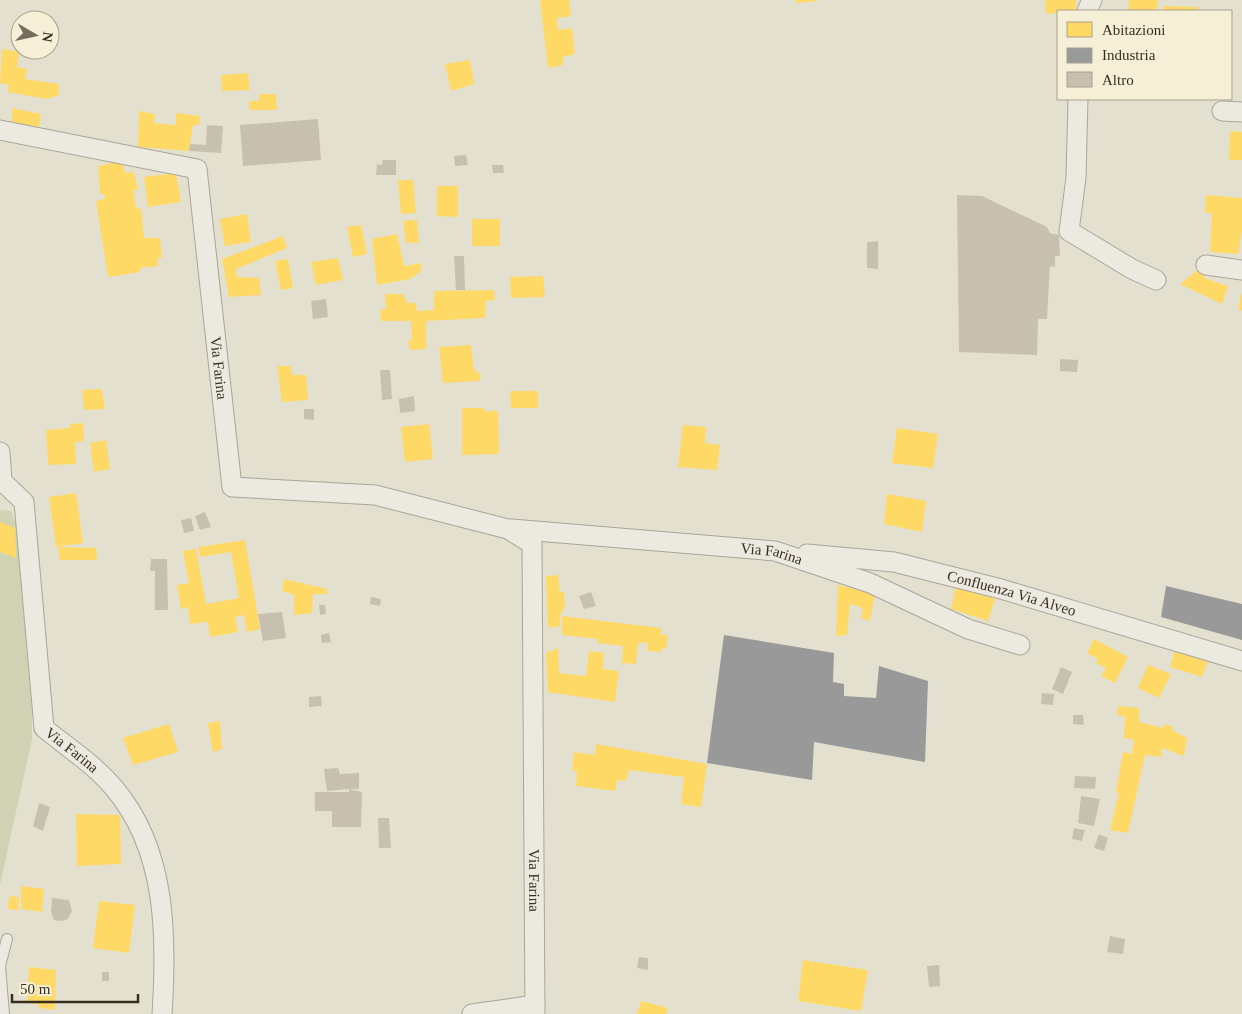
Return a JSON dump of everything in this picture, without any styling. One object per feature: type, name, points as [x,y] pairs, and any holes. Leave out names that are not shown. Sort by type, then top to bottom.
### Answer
[{"type":"street","points":[[1078,100],[1076,178],[1069,231],[1132,269],[1156,280]]},
{"type":"street","points":[[1222,111],[1242,112]]},
{"type":"street","name":"Via Farina","points":[[0,130],[197,169],[232,487],[375,495],[508,529],[775,550],[870,582],[968,630],[1020,645]]},
{"type":"street","points":[[1206,265],[1242,270]]},
{"type":"street","points":[[0,452],[2,481],[24,502]]},
{"type":"street","points":[[0,500],[24,502]]},
{"type":"street","name":"Via Farina","points":[[24,502],[44,728],[114,787],[136,821],[151,854],[160,892],[162,1014]]},
{"type":"street","name":"Via Farina","points":[[472,1014],[535,1010],[532,544],[508,529]]},
{"type":"street","name":"Confluenza Via Alveo","points":[[775,550],[894,562],[1002,589],[1242,661]]},
{"type":"lane","points":[[4,1014],[0,966],[7,939]]},
{"type":"green space","points":[[0,510],[11,511],[16,525],[32,711],[32,739],[0,885]]},
{"type":"building: Abitazioni","points":[[540,0],[569,0],[571,16],[557,18],[558,30],[572,28],[575,54],[563,57],[563,65],[548,68]]},
{"type":"building: Abitazioni","points":[[796,0],[817,0],[817,1],[796,3]]},
{"type":"building: Abitazioni","points":[[1045,0],[1076,0],[1076,10],[1057,10],[1057,13],[1046,14]]},
{"type":"building: Abitazioni","points":[[1129,0],[1158,0],[1157,10],[1128,10]]},
{"type":"building: Abitazioni","points":[[1163,6],[1198,7],[1198,10],[1163,10]]},
{"type":"building: Abitazioni","points":[[2,49],[10,50],[10,60],[18,60],[17,67],[27,69],[25,79],[59,84],[59,95],[47,99],[8,92],[9,85],[0,83]]},
{"type":"building: Abitazioni","points":[[470,60],[474,84],[451,91],[445,64]]},
{"type":"building: Abitazioni","points":[[248,73],[250,90],[222,91],[221,75]]},
{"type":"building: Abitazioni","points":[[259,94],[276,94],[277,110],[250,110],[249,101],[259,101]]},
{"type":"building: Abitazioni","points":[[12,108],[41,114],[39,127],[12,122]]},
{"type":"building: Abitazioni","points":[[139,111],[155,114],[154,123],[176,125],[176,113],[200,116],[199,125],[193,125],[189,151],[138,147]]},
{"type":"building: Abitazioni","points":[[1230,131],[1242,132],[1242,160],[1229,160]]},
{"type":"building: Abitazioni","points":[[122,161],[125,173],[134,172],[138,190],[133,190],[136,208],[141,209],[144,238],[160,238],[162,258],[158,258],[158,266],[140,268],[140,272],[108,277],[96,201],[105,199],[104,194],[100,194],[98,166]]},
{"type":"building: Abitazioni","points":[[176,173],[181,202],[148,207],[144,177]]},
{"type":"building: Abitazioni","points":[[398,180],[413,180],[416,213],[401,214]]},
{"type":"building: Abitazioni","points":[[437,186],[458,186],[458,217],[437,216]]},
{"type":"building: Abitazioni","points":[[1206,195],[1242,198],[1242,231],[1238,254],[1210,252],[1212,213],[1205,213]]},
{"type":"building: Abitazioni","points":[[247,214],[251,242],[225,246],[220,219]]},
{"type":"building: Abitazioni","points":[[472,219],[500,219],[500,246],[472,246]]},
{"type":"building: Abitazioni","points":[[417,220],[419,243],[406,243],[403,221]]},
{"type":"building: Abitazioni","points":[[361,225],[367,254],[353,257],[347,227]]},
{"type":"building: Abitazioni","points":[[397,234],[404,266],[422,263],[420,272],[410,279],[377,285],[372,239]]},
{"type":"building: Abitazioni","points":[[283,236],[287,248],[236,269],[237,277],[259,278],[261,295],[229,297],[222,259]]},
{"type":"building: Abitazioni","points":[[338,258],[343,280],[316,285],[311,262]]},
{"type":"building: Abitazioni","points":[[288,259],[293,288],[281,290],[275,261]]},
{"type":"building: Abitazioni","points":[[1199,269],[1206,270],[1204,278],[1228,286],[1222,304],[1180,284]]},
{"type":"building: Abitazioni","points":[[543,276],[545,297],[511,298],[510,277]]},
{"type":"building: Abitazioni","points":[[494,290],[495,300],[486,301],[485,318],[426,321],[426,349],[410,350],[408,340],[412,340],[411,321],[381,321],[380,310],[386,309],[385,294],[404,294],[404,299],[407,299],[407,303],[416,303],[417,311],[434,310],[434,291]]},
{"type":"building: Abitazioni","points":[[1242,294],[1242,311],[1238,309]]},
{"type":"building: Abitazioni","points":[[471,345],[474,369],[481,375],[479,381],[443,383],[439,347]]},
{"type":"building: Abitazioni","points":[[277,366],[291,366],[292,375],[306,375],[308,400],[282,402]]},
{"type":"building: Abitazioni","points":[[102,389],[105,409],[84,410],[82,390]]},
{"type":"building: Abitazioni","points":[[510,391],[538,391],[538,408],[511,408]]},
{"type":"building: Abitazioni","points":[[462,408],[484,408],[484,411],[498,411],[499,454],[462,455]]},
{"type":"building: Abitazioni","points":[[83,423],[84,441],[75,442],[76,464],[48,465],[46,430],[70,428],[70,424]]},
{"type":"building: Abitazioni","points":[[429,424],[433,459],[405,462],[401,427]]},
{"type":"building: Abitazioni","points":[[683,425],[706,427],[705,443],[720,445],[717,470],[678,467]]},
{"type":"building: Abitazioni","points":[[897,428],[938,434],[933,468],[892,463]]},
{"type":"building: Abitazioni","points":[[106,440],[110,469],[94,472],[90,443]]},
{"type":"building: Abitazioni","points":[[76,493],[83,543],[56,547],[49,497]]},
{"type":"building: Abitazioni","points":[[887,494],[926,501],[922,532],[884,524]]},
{"type":"building: Abitazioni","points":[[0,522],[15,528],[16,558],[0,552]]},
{"type":"building: Abitazioni","points":[[245,540],[260,629],[247,632],[244,615],[235,617],[238,632],[210,637],[208,622],[190,624],[188,607],[181,609],[177,585],[189,583],[183,551],[196,549],[206,604],[239,598],[231,552],[200,557],[198,547]]},
{"type":"building: Abitazioni","points":[[58,547],[96,548],[97,560],[60,560]]},
{"type":"building: Abitazioni","points":[[558,575],[560,592],[564,592],[565,607],[561,613],[559,627],[548,627],[546,576]]},
{"type":"building: Abitazioni","points":[[284,579],[327,589],[327,594],[313,594],[312,613],[294,615],[294,595],[282,591]]},
{"type":"building: Abitazioni","points":[[838,585],[875,594],[870,621],[861,618],[863,608],[850,604],[847,635],[836,636]]},
{"type":"building: Abitazioni","points":[[956,587],[995,599],[988,621],[951,609]]},
{"type":"building: Abitazioni","points":[[562,616],[661,628],[661,635],[668,635],[666,649],[661,648],[661,652],[647,651],[648,643],[638,643],[636,664],[622,663],[623,646],[598,643],[598,639],[562,635]]},
{"type":"building: Abitazioni","points":[[1094,639],[1128,657],[1115,683],[1101,676],[1106,668],[1096,663],[1098,659],[1087,653]]},
{"type":"building: Abitazioni","points":[[558,648],[559,673],[586,676],[589,651],[604,653],[603,669],[619,671],[615,702],[548,692],[546,653]]},
{"type":"building: Abitazioni","points":[[1175,650],[1208,661],[1202,677],[1170,667]]},
{"type":"building: Abitazioni","points":[[1148,665],[1171,674],[1159,698],[1138,688]]},
{"type":"building: Abitazioni","points":[[1118,706],[1139,708],[1139,722],[1163,728],[1164,724],[1173,727],[1172,730],[1187,738],[1184,756],[1162,748],[1161,757],[1145,755],[1128,833],[1110,830],[1119,793],[1116,792],[1123,752],[1132,754],[1134,740],[1124,738],[1125,716],[1117,715]]},
{"type":"building: Abitazioni","points":[[220,721],[222,749],[213,752],[208,723]]},
{"type":"building: Abitazioni","points":[[169,724],[178,752],[133,765],[123,738]]},
{"type":"building: Abitazioni","points":[[596,744],[707,764],[701,807],[681,804],[684,777],[629,770],[626,781],[617,780],[615,791],[576,786],[577,772],[572,770],[574,752],[595,755]]},
{"type":"building: Abitazioni","points":[[76,814],[120,815],[121,864],[77,866]]},
{"type":"building: Abitazioni","points":[[21,886],[44,889],[42,912],[21,909]]},
{"type":"building: Abitazioni","points":[[11,895],[19,898],[18,911],[7,908]]},
{"type":"building: Abitazioni","points":[[99,901],[135,905],[129,953],[93,948]]},
{"type":"building: Abitazioni","points":[[803,960],[868,970],[861,1011],[798,1001]]},
{"type":"building: Abitazioni","points":[[29,967],[56,970],[55,1010],[39,1008],[39,1004],[27,1003]]},
{"type":"building: Abitazioni","points":[[641,1001],[668,1008],[666,1014],[637,1014]]},
{"type":"building: Industria","points":[[1166,586],[1242,604],[1242,640],[1161,617]]},
{"type":"building: Industria","points":[[724,635],[834,653],[833,682],[844,684],[844,696],[876,698],[879,666],[928,681],[925,762],[814,742],[812,780],[707,763]]},
{"type":"building: Altro","points":[[318,119],[321,160],[243,166],[240,125]]},
{"type":"building: Altro","points":[[207,125],[223,126],[221,153],[189,151],[190,144],[206,145]]},
{"type":"building: Altro","points":[[466,155],[468,165],[455,166],[454,156]]},
{"type":"building: Altro","points":[[383,160],[396,160],[396,175],[376,175],[377,164],[382,165]]},
{"type":"building: Altro","points":[[492,165],[503,165],[504,173],[493,173]]},
{"type":"building: Altro","points":[[957,195],[982,196],[1047,227],[1050,233],[1059,235],[1060,256],[1055,256],[1055,267],[1050,266],[1047,319],[1038,319],[1037,355],[959,352]]},
{"type":"building: Altro","points":[[878,241],[878,269],[867,268],[867,242]]},
{"type":"building: Altro","points":[[454,256],[464,256],[465,290],[456,290]]},
{"type":"building: Altro","points":[[326,299],[328,317],[313,319],[311,301]]},
{"type":"building: Altro","points":[[1060,359],[1078,360],[1077,372],[1060,371]]},
{"type":"building: Altro","points":[[380,370],[390,370],[392,399],[382,400]]},
{"type":"building: Altro","points":[[414,396],[415,411],[400,413],[399,399]]},
{"type":"building: Altro","points":[[304,409],[314,409],[314,420],[304,419]]},
{"type":"building: Altro","points":[[205,512],[211,527],[200,530],[195,516]]},
{"type":"building: Altro","points":[[191,518],[194,531],[184,533],[181,520]]},
{"type":"building: Altro","points":[[151,559],[167,559],[168,610],[155,610],[155,571],[150,571]]},
{"type":"building: Altro","points":[[591,592],[596,606],[584,609],[579,596]]},
{"type":"building: Altro","points":[[371,597],[381,599],[380,606],[370,604]]},
{"type":"building: Altro","points":[[319,605],[325,605],[326,614],[320,615]]},
{"type":"building: Altro","points":[[282,612],[286,638],[263,641],[258,614]]},
{"type":"building: Altro","points":[[329,633],[331,642],[322,643],[321,635]]},
{"type":"building: Altro","points":[[1061,667],[1072,672],[1063,694],[1052,689]]},
{"type":"building: Altro","points":[[1042,693],[1054,694],[1053,705],[1041,704]]},
{"type":"building: Altro","points":[[321,696],[322,706],[309,707],[309,697]]},
{"type":"building: Altro","points":[[1073,715],[1083,715],[1084,725],[1073,724]]},
{"type":"building: Altro","points":[[338,768],[340,774],[359,773],[359,789],[327,791],[324,769]]},
{"type":"building: Altro","points":[[1075,776],[1096,777],[1095,789],[1074,788]]},
{"type":"building: Altro","points":[[349,789],[362,792],[361,827],[332,827],[332,811],[315,811],[315,792],[349,792]]},
{"type":"building: Altro","points":[[1081,796],[1100,799],[1094,826],[1078,823]]},
{"type":"building: Altro","points":[[39,803],[50,807],[43,831],[33,826]]},
{"type":"building: Altro","points":[[378,818],[389,818],[391,848],[379,848]]},
{"type":"building: Altro","points":[[1074,828],[1085,830],[1082,841],[1072,839]]},
{"type":"building: Altro","points":[[1099,834],[1108,838],[1104,851],[1094,848]]},
{"type":"building: Altro","points":[[52,898],[69,900],[72,911],[68,919],[62,921],[54,920],[51,912]]},
{"type":"building: Altro","points":[[1110,936],[1125,939],[1123,954],[1107,952]]},
{"type":"building: Altro","points":[[639,957],[648,958],[648,970],[637,968]]},
{"type":"building: Altro","points":[[939,965],[940,986],[929,987],[927,966]]},
{"type":"building: Altro","points":[[102,972],[109,972],[109,981],[102,981]]}]
